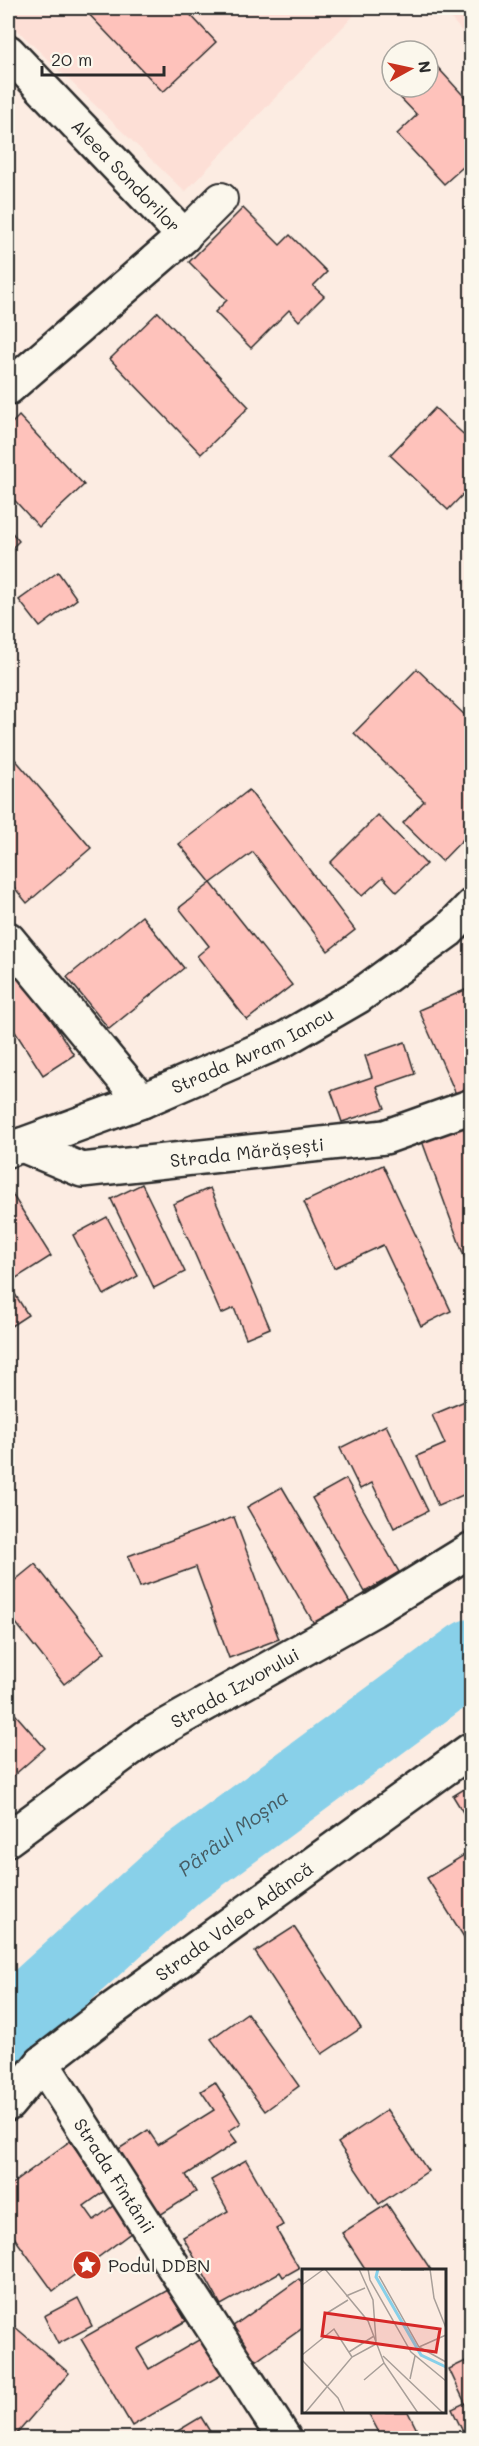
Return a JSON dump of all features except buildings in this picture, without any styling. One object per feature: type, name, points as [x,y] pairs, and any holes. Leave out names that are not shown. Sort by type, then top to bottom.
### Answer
[{"type":"street","name":"Aleea Sondorilor","points":[[8,52],[184,236],[8,388]]},
{"type":"street","points":[[184,236],[221,199]]},
{"type":"street","name":"Strada Avram Iancu","points":[[15,1148],[142,1101],[283,1040],[359,996],[448,931],[471,906]]},
{"type":"street","points":[[8,939],[142,1101]]},
{"type":"street","name":"Strada Mărășești","points":[[15,1148],[82,1170],[384,1137],[471,1106]]},
{"type":"street","name":"Strada Izvorului","points":[[8,1839],[145,1738],[373,1611],[471,1549]]},
{"type":"street","name":"Strada Valea Adâncă","points":[[8,2104],[42,2063],[112,2009],[471,1749]]},
{"type":"street","name":"Strada Fîntânii","points":[[42,2063],[284,2439]]},
{"type":"shaded area","points":[[8,8],[361,8],[185,192],[8,21]]},
{"type":"shaded area","points":[[442,8],[471,8],[471,42]]},
{"type":"waterway","name":"Pârâul Moșna","points":[[8,2026],[176,1874],[472,1656]]},
{"type":"place","name":"Podul DDBN","points":[[87,2265]]}]
